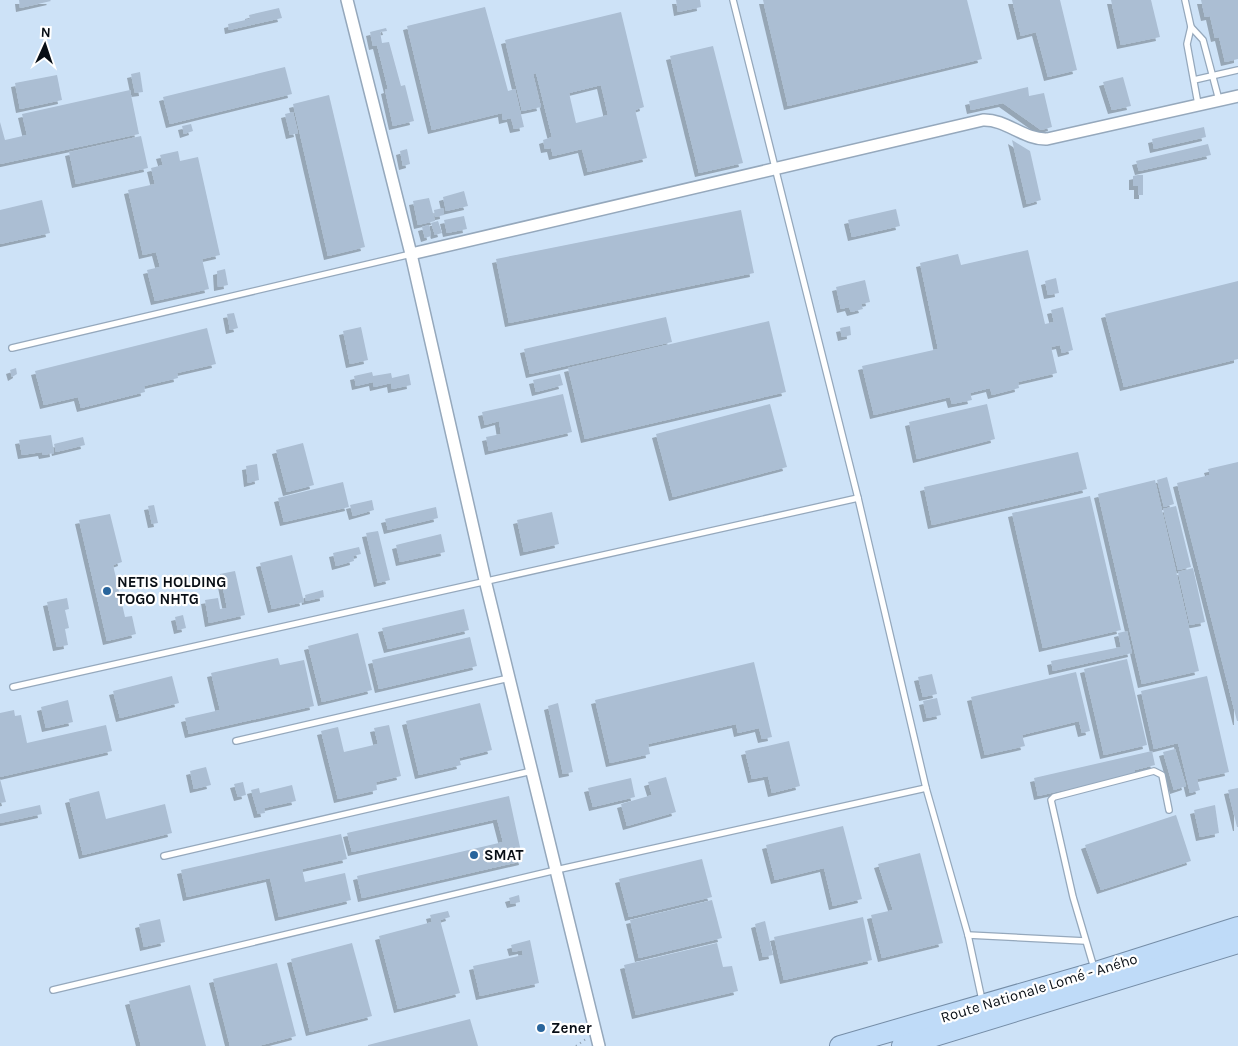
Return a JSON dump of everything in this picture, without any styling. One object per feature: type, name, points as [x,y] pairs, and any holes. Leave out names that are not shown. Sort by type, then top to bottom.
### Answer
[{"type":"highway","name":"Route Nationale Lomé - Aného","points":[[840,1046],[1096,972],[1238,927]]},
{"type":"highway","name":"Route Nationale Lomé - Aného","points":[[902,1046],[1238,943]]},
{"type":"street","points":[[346,0],[411,254],[485,580],[600,1044]]},
{"type":"street","points":[[411,254],[776,170],[982,120],[1000,122],[1036,138],[1047,140],[1238,96]]},
{"type":"lane","points":[[733,0],[858,498],[926,788],[968,935],[983,1005]]},
{"type":"lane","points":[[1185,0],[1191,27],[1187,44],[1198,104]]},
{"type":"lane","points":[[1191,27],[1203,40],[1219,100]]},
{"type":"lane","points":[[1194,80],[1238,70]]},
{"type":"lane","points":[[12,348],[411,254]]},
{"type":"lane","points":[[13,687],[858,498]]},
{"type":"lane","points":[[236,741],[509,678]]},
{"type":"lane","points":[[164,856],[532,771]]},
{"type":"lane","points":[[1096,972],[1084,941],[1051,800],[1054,797],[1154,771],[1162,774],[1169,810]]},
{"type":"lane","points":[[53,990],[556,870],[926,788]]},
{"type":"lane","points":[[968,935],[1084,941]]},
{"type":"building","points":[[19,0],[50,0],[51,1],[20,8]]},
{"type":"building","points":[[676,0],[700,0],[701,7],[678,12]]},
{"type":"building","points":[[763,0],[967,0],[982,59],[788,106]]},
{"type":"building","points":[[1012,0],[1060,0],[1077,70],[1048,77],[1036,32],[1021,36]]},
{"type":"building","points":[[1111,0],[1151,0],[1160,37],[1121,45]]},
{"type":"building","points":[[1201,0],[1238,0],[1238,59],[1225,62],[1219,37],[1215,38],[1210,16],[1205,17]]},
{"type":"building","points":[[485,7],[508,91],[515,89],[524,127],[514,129],[511,118],[503,120],[502,113],[432,130],[407,26]]},
{"type":"building","points":[[279,8],[282,18],[229,30],[228,24],[250,19],[249,15]]},
{"type":"building","points":[[621,12],[644,107],[635,110],[647,158],[588,172],[582,149],[553,156],[551,148],[545,149],[543,140],[552,137],[536,73],[533,74],[541,107],[522,111],[505,40]],"holes":[[[601,85],[608,115],[576,123],[569,93]]]},
{"type":"building","points":[[386,28],[387,31],[380,32],[382,43],[389,42],[401,86],[405,85],[414,121],[393,126],[385,90],[388,89],[377,45],[373,46],[370,32]]},
{"type":"building","points":[[713,46],[743,163],[699,173],[670,56]]},
{"type":"building","points":[[285,67],[292,94],[170,124],[163,97]]},
{"type":"building","points":[[140,72],[143,92],[135,93],[131,74]]},
{"type":"building","points":[[57,75],[62,100],[20,109],[15,83]]},
{"type":"building","points":[[1123,77],[1131,106],[1112,110],[1103,82]]},
{"type":"building","points":[[1028,87],[1029,96],[1044,93],[1052,127],[1041,130],[1003,103],[971,110],[969,101]]},
{"type":"building","points":[[130,90],[139,134],[0,164],[0,122],[5,140],[27,135],[22,114]]},
{"type":"building","points":[[329,95],[365,247],[328,256],[293,104]]},
{"type":"building","points":[[293,112],[298,133],[290,135],[285,114]]},
{"type":"building","points":[[191,124],[193,131],[184,134],[182,126]]},
{"type":"building","points":[[1204,127],[1206,137],[1154,149],[1152,139]]},
{"type":"building","points":[[141,136],[148,168],[76,184],[69,152]]},
{"type":"building","points":[[1012,140],[1030,151],[1041,200],[1027,204]]},
{"type":"building","points":[[1208,144],[1211,155],[1139,171],[1136,161]]},
{"type":"building","points":[[407,149],[410,164],[403,166],[400,151]]},
{"type":"building","points":[[178,151],[180,161],[198,157],[220,255],[202,259],[209,289],[155,301],[147,270],[160,267],[156,252],[143,255],[128,190],[155,184],[151,168],[163,165],[160,155]]},
{"type":"building","points":[[1143,175],[1143,195],[1138,195],[1138,186],[1133,186],[1133,176]]},
{"type":"building","points":[[464,191],[468,206],[446,211],[443,197]]},
{"type":"building","points":[[429,198],[435,221],[418,225],[413,201]]},
{"type":"building","points":[[42,200],[50,233],[0,244],[0,210]]},
{"type":"building","points":[[443,208],[444,215],[435,217],[434,210]]},
{"type":"building","points":[[896,209],[900,226],[852,237],[848,220]]},
{"type":"building","points":[[741,210],[754,273],[509,323],[496,259]]},
{"type":"building","points":[[464,216],[467,229],[447,233],[444,220]]},
{"type":"building","points":[[438,221],[442,233],[435,235],[431,223]]},
{"type":"building","points":[[429,225],[431,236],[425,238],[422,227]]},
{"type":"building","points":[[1028,250],[1045,324],[1054,322],[1051,310],[1063,307],[1073,350],[1062,353],[1060,345],[1051,347],[1057,373],[1018,382],[1019,388],[992,395],[990,388],[970,393],[972,400],[952,404],[950,397],[874,415],[862,366],[938,349],[920,263],[958,254],[961,265]]},
{"type":"building","points":[[225,269],[228,285],[218,287],[217,271]]},
{"type":"building","points":[[1056,278],[1059,293],[1048,295],[1045,281]]},
{"type":"building","points":[[865,280],[870,302],[861,304],[863,309],[851,312],[849,307],[841,309],[836,287]]},
{"type":"building","points":[[1238,281],[1238,359],[1124,387],[1105,314]]},
{"type":"building","points":[[234,313],[238,328],[230,330],[227,314]]},
{"type":"building","points":[[666,317],[672,342],[530,374],[524,349]]},
{"type":"building","points":[[769,321],[786,392],[585,439],[568,368]]},
{"type":"building","points":[[850,326],[851,335],[842,337],[840,328]]},
{"type":"building","points":[[361,327],[368,360],[350,364],[343,331]]},
{"type":"building","points":[[207,328],[216,364],[177,373],[178,378],[144,386],[145,392],[81,408],[78,397],[44,405],[35,371]]},
{"type":"building","points":[[16,368],[17,374],[12,377],[10,370]]},
{"type":"building","points":[[372,372],[373,376],[391,373],[392,378],[409,374],[411,385],[392,389],[391,383],[374,387],[373,382],[356,386],[354,376]]},
{"type":"building","points":[[560,374],[563,385],[536,392],[533,380]]},
{"type":"building","points":[[563,394],[572,432],[489,451],[486,437],[501,434],[499,421],[485,425],[482,412]]},
{"type":"building","points":[[770,404],[787,467],[673,497],[656,434]]},
{"type":"building","points":[[987,404],[995,439],[917,459],[909,422]]},
{"type":"building","points":[[51,435],[54,453],[43,455],[42,452],[22,455],[19,440]]},
{"type":"building","points":[[83,437],[85,445],[56,452],[54,444]]},
{"type":"building","points":[[303,443],[314,485],[287,492],[276,450]]},
{"type":"building","points":[[1078,452],[1087,489],[932,525],[924,487]]},
{"type":"building","points":[[1238,462],[1237,721],[1177,483],[1210,475],[1208,469]]},
{"type":"building","points":[[257,464],[259,480],[248,483],[246,466]]},
{"type":"building","points":[[1167,477],[1174,504],[1164,507],[1157,480]]},
{"type":"building","points":[[1155,480],[1199,671],[1142,684],[1098,494]]},
{"type":"building","points":[[343,482],[349,507],[284,522],[278,498]]},
{"type":"building","points":[[1090,496],[1121,630],[1043,648],[1012,513]]},
{"type":"building","points":[[372,500],[374,510],[353,516],[350,505]]},
{"type":"building","points":[[154,505],[158,523],[152,524],[148,506]]},
{"type":"building","points":[[1176,506],[1191,567],[1178,570],[1163,509]]},
{"type":"building","points":[[436,507],[438,518],[388,530],[385,519]]},
{"type":"building","points":[[552,512],[559,544],[524,552],[517,520]]},
{"type":"building","name":"NETIS HOLDING TOGO NHTG","points":[[110,514],[122,562],[113,565],[125,617],[132,616],[136,634],[107,641],[79,520]]},
{"type":"building","points":[[378,531],[390,580],[378,583],[366,533]]},
{"type":"building","points":[[441,534],[445,552],[400,562],[396,545]]},
{"type":"building","points":[[359,547],[361,554],[353,556],[354,561],[336,566],[333,553]]},
{"type":"building","points":[[292,555],[304,602],[272,609],[260,563]]},
{"type":"building","points":[[1193,568],[1205,622],[1190,625],[1178,572]]},
{"type":"building","points":[[235,571],[245,615],[209,623],[205,600],[218,598],[220,609],[227,608],[220,574]]},
{"type":"building","points":[[323,590],[324,597],[306,601],[305,595]]},
{"type":"building","points":[[67,598],[69,609],[65,610],[69,628],[65,629],[68,645],[57,647],[47,602]]},
{"type":"building","points":[[464,609],[469,630],[388,649],[382,628]]},
{"type":"building","points":[[183,615],[186,628],[178,630],[175,617]]},
{"type":"building","points":[[1127,631],[1132,653],[1053,671],[1051,661],[1121,647],[1118,633]]},
{"type":"building","points":[[358,633],[372,690],[322,702],[308,646]]},
{"type":"building","points":[[470,637],[477,666],[379,689],[372,660]]},
{"type":"building","points":[[278,658],[280,665],[304,660],[314,706],[189,734],[185,718],[220,710],[211,673]]},
{"type":"building","points":[[1127,659],[1147,745],[1104,755],[1084,669]]},
{"type":"building","points":[[754,662],[772,737],[762,739],[759,728],[738,733],[736,724],[648,744],[650,754],[610,763],[595,700]]},
{"type":"building","points":[[1076,672],[1090,731],[1082,733],[1079,721],[1022,735],[1025,746],[985,755],[971,697]]},
{"type":"building","points":[[932,674],[937,694],[923,697],[918,677]]},
{"type":"building","points":[[172,676],[179,703],[120,718],[113,691]]},
{"type":"building","points":[[1207,676],[1229,772],[1197,779],[1200,790],[1190,793],[1178,743],[1154,749],[1141,691]]},
{"type":"building","points":[[937,698],[941,715],[927,718],[923,701]]},
{"type":"building","points":[[68,700],[73,722],[46,728],[41,707]]},
{"type":"building","points":[[480,703],[492,750],[459,758],[461,765],[419,775],[406,721]]},
{"type":"building","points":[[558,703],[573,772],[563,774],[548,706]]},
{"type":"building","points":[[14,710],[15,716],[21,715],[27,743],[106,725],[112,751],[0,777],[0,713]]},
{"type":"building","points":[[389,725],[401,776],[376,782],[377,790],[338,799],[321,731],[338,727],[344,752],[378,744],[374,728]]},
{"type":"building","points":[[789,741],[800,786],[772,793],[768,776],[752,779],[745,751]]},
{"type":"building","points":[[1175,749],[1186,786],[1174,790],[1163,752]]},
{"type":"building","points":[[1152,751],[1155,765],[1135,770],[1135,774],[1038,796],[1034,778]]},
{"type":"building","points":[[206,767],[211,785],[194,789],[190,771]]},
{"type":"building","points":[[666,777],[676,812],[627,826],[621,804],[652,795],[648,782]]},
{"type":"building","points":[[631,778],[635,797],[593,807],[588,788]]},
{"type":"building","points":[[0,779],[6,802],[0,803]]},
{"type":"building","points":[[243,782],[246,795],[238,797],[234,784]]},
{"type":"building","points":[[292,785],[296,801],[264,808],[265,813],[258,814],[251,790],[259,788],[260,793]]},
{"type":"building","points":[[1238,788],[1238,827],[1237,827],[1228,790]]},
{"type":"building","points":[[99,791],[106,819],[165,804],[172,833],[83,855],[69,799]]},
{"type":"building","points":[[509,796],[523,861],[362,898],[357,876],[503,842],[497,819],[352,852],[347,833]]},
{"type":"building","points":[[40,805],[42,814],[0,823],[0,814]]},
{"type":"building","points":[[1215,805],[1219,833],[1200,837],[1194,810]]},
{"type":"building","points":[[1176,815],[1191,861],[1101,890],[1085,845]]},
{"type":"building","points":[[843,826],[862,899],[833,906],[824,868],[775,880],[766,845]]},
{"type":"building","points":[[341,834],[347,859],[302,869],[305,882],[345,873],[351,900],[279,917],[270,878],[187,897],[181,870]]},
{"type":"building","points":[[920,853],[943,943],[882,958],[871,915],[893,910],[878,864]]},
{"type":"building","points":[[702,859],[712,897],[629,917],[619,879]]},
{"type":"building","points":[[519,895],[520,902],[511,904],[509,898]]},
{"type":"building","points":[[712,900],[722,938],[639,958],[630,920]]},
{"type":"building","points":[[448,911],[450,917],[440,920],[460,993],[398,1009],[379,936],[432,922],[430,915]]},
{"type":"building","points":[[863,917],[872,960],[784,980],[774,937]]},
{"type":"building","points":[[160,919],[165,942],[144,947],[139,924]]},
{"type":"building","points":[[765,921],[773,955],[763,957],[755,924]]},
{"type":"building","points":[[530,940],[539,983],[480,996],[473,966],[523,955],[522,950],[513,952],[511,945]]},
{"type":"building","points":[[352,943],[372,1016],[310,1032],[291,959]]},
{"type":"building","points":[[717,943],[723,967],[732,966],[738,991],[636,1015],[624,965]]},
{"type":"building","points":[[277,963],[296,1036],[258,1046],[230,1046],[213,979]]},
{"type":"building","points":[[190,985],[206,1046],[141,1046],[129,1001]]},
{"type":"building","points":[[470,1019],[478,1046],[368,1046],[368,1045]]},
{"type":"place","name":"NETIS HOLDING TOGO NHTG","points":[[107,591]]},
{"type":"place","name":"SMAT","points":[[474,855]]},
{"type":"place","name":"Zener","points":[[541,1028]]}]
